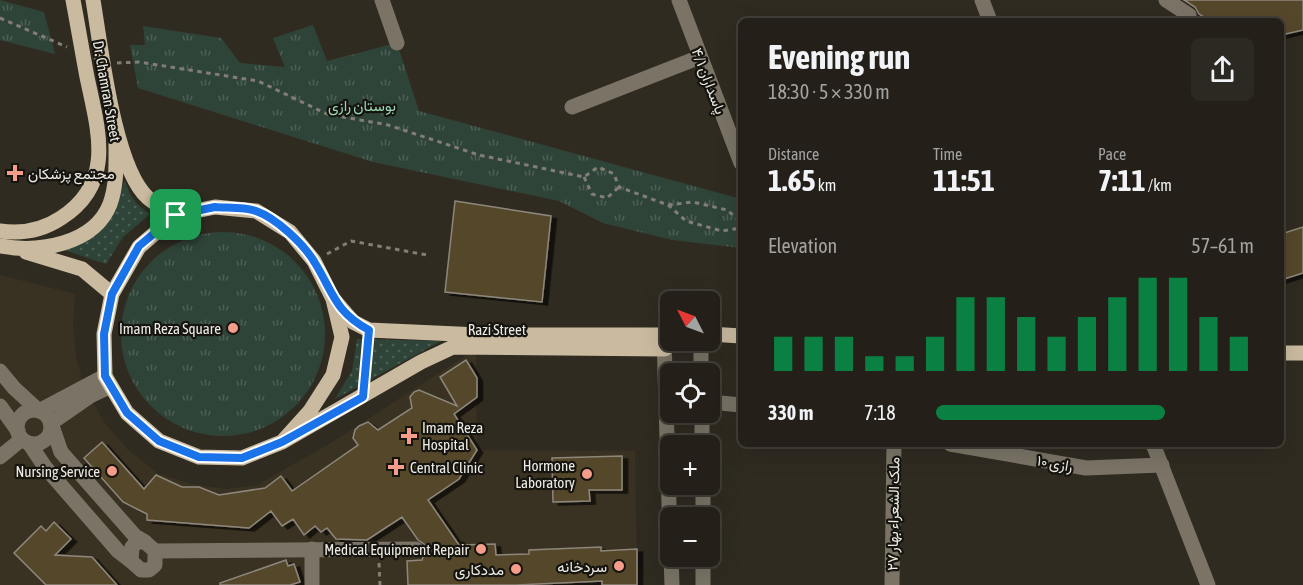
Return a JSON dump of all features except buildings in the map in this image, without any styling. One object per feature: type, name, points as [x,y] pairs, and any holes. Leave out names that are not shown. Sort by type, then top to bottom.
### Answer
[{"type":"main road","name":"Dr. Chamran Street","points":[[0,231],[33,230],[52,224],[72,211],[86,196],[95,178],[99,162],[99,135],[73,0]]},
{"type":"main road","points":[[93,0],[116,132],[131,175],[148,198],[176,215]]},
{"type":"main road","points":[[7,247],[53,247],[78,237],[96,225],[109,206],[116,185],[116,132]]},
{"type":"main road","points":[[215,207],[256,211],[290,232],[315,261],[333,299],[342,337],[333,375],[310,411],[282,442],[242,458],[199,457],[159,441],[127,413],[108,381],[104,334],[112,294],[139,246],[176,215],[215,207]]},
{"type":"main road","points":[[7,247],[82,269],[112,294]]},
{"type":"main road","points":[[333,299],[353,322],[369,330]]},
{"type":"main road","name":"Razi Street","points":[[369,330],[660,339]]},
{"type":"main road","points":[[720,335],[738,336]]},
{"type":"main road","name":"Razi Street","points":[[282,442],[422,362],[453,347],[660,339]]},
{"type":"main road","points":[[1284,353],[1303,353]]},
{"type":"street","points":[[382,0],[397,43]]},
{"type":"street","name":"پاسداران ۴/۱","points":[[679,0],[738,155]]},
{"type":"street","points":[[982,0],[989,18]]},
{"type":"street","points":[[1166,0],[1189,15]]},
{"type":"street","points":[[572,107],[700,57]]},
{"type":"street","points":[[0,371],[14,388],[39,411],[47,415],[61,452],[135,536],[150,546],[155,565],[149,570],[139,572]]},
{"type":"street","points":[[23,438],[18,422],[22,414],[31,410],[39,411],[108,381]]},
{"type":"street","points":[[51,423],[108,381]]},
{"type":"street","points":[[720,403],[738,405]]},
{"type":"street","points":[[0,406],[45,466],[139,572]]},
{"type":"street","points":[[23,438],[38,444],[46,440],[51,432],[51,423]]},
{"type":"street","points":[[669,423],[670,507]]},
{"type":"street","points":[[0,457],[23,438]]},
{"type":"street","name":"ملک الشعراء بهار ۲۷","points":[[892,585],[894,447]]},
{"type":"street","name":"رازی ۱۰","points":[[967,447],[1086,468],[1162,465]]},
{"type":"street","points":[[1155,447],[1208,585]]},
{"type":"street","points":[[139,572],[132,547],[137,542],[150,546],[416,549]]},
{"type":"street","points":[[312,585],[314,549]]},
{"type":"street","points":[[314,549],[317,585]]},
{"type":"street","points":[[671,567],[672,585]]},
{"type":"street","points":[[703,567],[703,585]]},
{"type":"path","points":[[0,18],[82,55]]},
{"type":"path","points":[[104,64],[139,62],[258,81],[327,114],[388,125],[479,155],[584,177],[598,167],[614,174],[619,187],[668,205],[686,221],[722,231],[738,228]]},
{"type":"path","points":[[584,177],[592,194],[607,198],[619,187]]},
{"type":"path","points":[[668,205],[693,202],[727,210],[738,219]]},
{"type":"path","points":[[315,261],[351,241],[427,255]]},
{"type":"path","points":[[363,397],[369,330]]},
{"type":"path","points":[[379,549],[380,585]]},
{"type":"shaded area","name":"Imam Reza Hospital","points":[[0,275],[75,294],[73,325],[76,357],[84,386],[104,422],[128,450],[159,474],[192,484],[226,489],[257,485],[329,444],[476,349],[477,450],[635,451],[637,585],[0,585]]},
{"type":"green space","points":[[0,0],[44,12],[55,54],[0,40]]},
{"type":"green space","name":"بوستان رازی","points":[[313,25],[327,61],[397,43],[419,111],[738,198],[738,248],[672,240],[603,223],[559,201],[373,162],[138,88],[130,45],[145,45],[143,26],[221,38],[240,63],[285,67],[273,38]]},
{"type":"green space","points":[[125,181],[134,200],[150,214],[123,237],[106,264],[52,246],[80,236],[115,203]]},
{"type":"green space","points":[[213,232],[233,232],[253,236],[271,244],[288,255],[302,269],[321,304],[325,334],[321,364],[313,382],[302,399],[288,413],[253,432],[233,436],[213,436],[193,432],[175,424],[158,413],[144,399],[125,364],[121,344],[121,324],[125,304],[133,286],[144,269],[158,255],[193,236]]},
{"type":"green space","points":[[357,339],[441,341],[335,399],[352,371]]},
{"type":"place","name":"مجتمع پزشکان","points":[[15,173]]},
{"type":"place","name":"Imam Reza Square","points":[[233,328]]},
{"type":"place","name":"Imam Reza Hospital","points":[[409,436]]},
{"type":"place","name":"Central Clinic","points":[[396,467]]},
{"type":"place","name":"Nursing Service","points":[[112,471]]},
{"type":"place","name":"Hormone Laboratory","points":[[587,474]]},
{"type":"place","name":"Medical Equipment Repair","points":[[481,549]]},
{"type":"place","name":"سردخانه","points":[[619,566]]},
{"type":"place","name":"مددکاری","points":[[516,569]]},
{"type":"route","points":[[215,207],[256,211],[290,232],[315,261],[333,299],[353,322],[369,330],[363,397],[282,442],[242,458],[199,457],[159,441],[127,413],[105,376],[104,334],[112,294],[139,246],[176,215],[215,207]]}]
